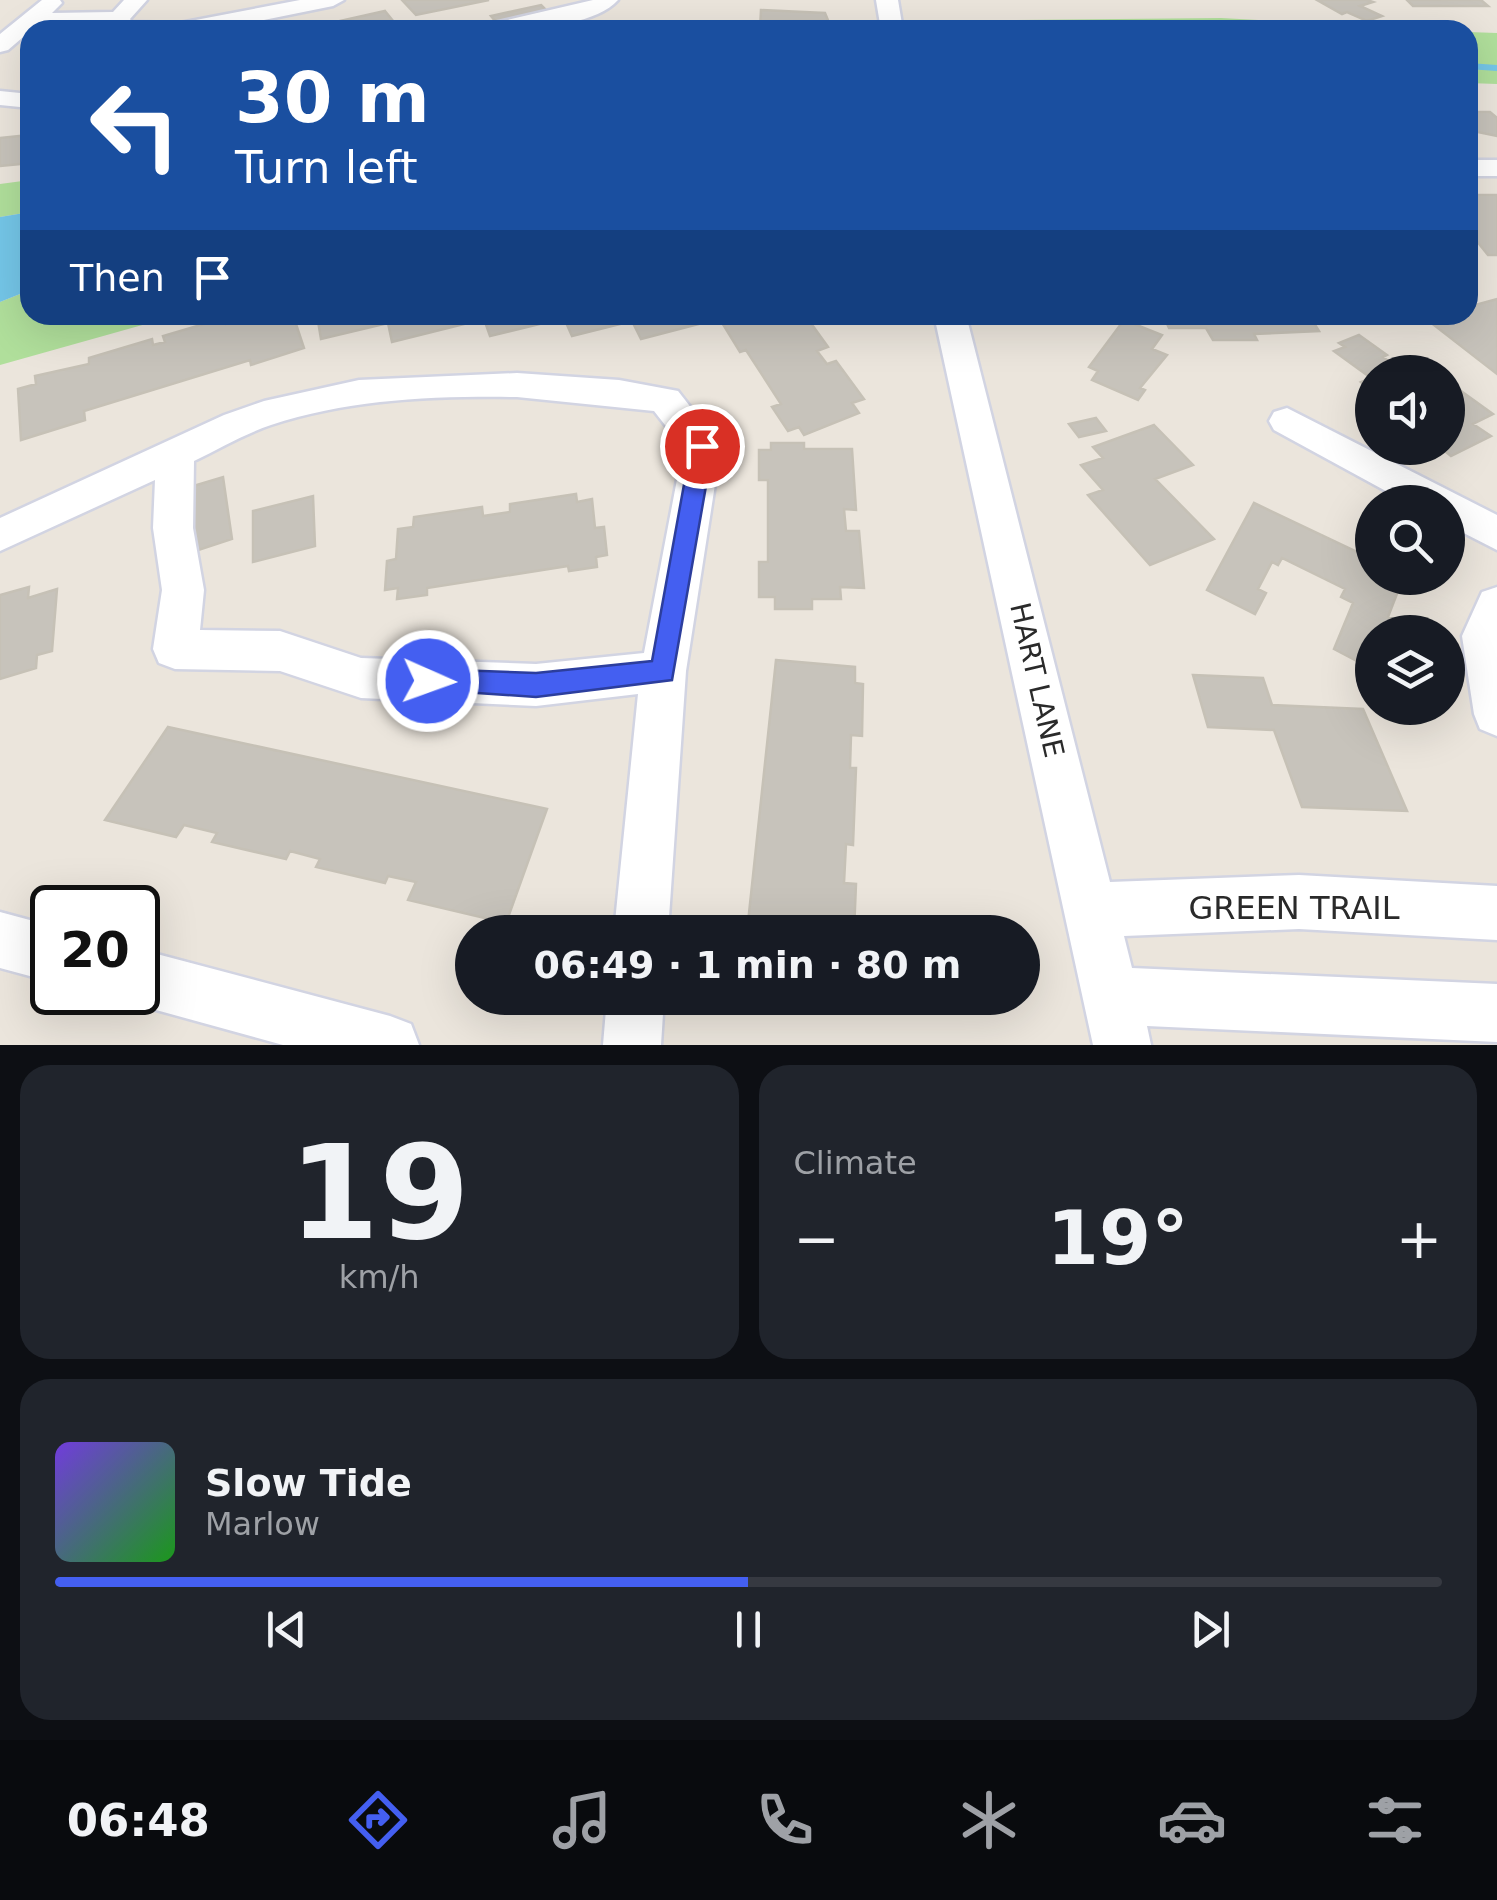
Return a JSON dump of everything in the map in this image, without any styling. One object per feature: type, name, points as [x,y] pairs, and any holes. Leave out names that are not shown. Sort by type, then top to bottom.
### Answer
[{"type":"street","points":[[30,20],[54,0]]},
{"type":"street","points":[[30,20],[120,18],[136,0]]},
{"type":"street","points":[[231,20],[334,0]]},
{"type":"street","points":[[542,20],[594,9],[607,0]]},
{"type":"street","points":[[0,45],[20,28]]},
{"type":"street","name":"HART LANE","points":[[952,325],[1117,1020]]},
{"type":"street","points":[[0,536],[70,507],[262,414],[409,388],[533,383],[598,388],[665,400],[702,446],[663,672],[642,915]]},
{"type":"street","points":[[1287,421],[1406,485]]},
{"type":"street","points":[[174,454],[173,528],[183,590],[176,649],[280,651],[361,678],[536,685],[663,672]]},
{"type":"street","points":[[1465,517],[1497,534]]},
{"type":"street","points":[[1497,605],[1484,636],[1497,714]]},
{"type":"street","name":"GREEN TRAIL","points":[[1091,910],[1299,902],[1497,914]]},
{"type":"street","points":[[0,940],[30,948]]},
{"type":"street","points":[[160,983],[365,1042]]},
{"type":"street","points":[[1117,1020],[1497,1013]]},
{"type":"street","points":[[632,1045],[635,1015]]},
{"type":"green space","points":[[1221,18],[1257,20],[1023,20]]},
{"type":"green space","points":[[1478,32],[1497,33],[1497,84],[1478,83]]},
{"type":"green space","points":[[20,181],[20,214],[0,217],[0,184]]},
{"type":"green space","points":[[20,294],[20,325],[142,325],[0,365],[0,302]]},
{"type":"water","points":[[20,214],[20,294],[0,302],[0,217]]},
{"type":"building","points":[[402,0],[489,0],[416,15]]},
{"type":"building","points":[[1317,0],[1367,0],[1373,2],[1360,6],[1382,16],[1365,20],[1347,12],[1342,14]]},
{"type":"building","points":[[1407,0],[1481,0],[1488,6],[1413,6]]},
{"type":"building","points":[[541,5],[547,11],[510,20],[494,20],[491,16]]},
{"type":"building","points":[[761,10],[825,13],[828,20],[760,20]]},
{"type":"building","points":[[385,11],[392,20],[345,20]]},
{"type":"building","points":[[1478,112],[1490,112],[1497,118],[1497,136],[1478,132]]},
{"type":"building","points":[[20,136],[20,164],[0,166],[0,138]]},
{"type":"building","points":[[1478,195],[1497,195],[1497,255],[1488,255],[1478,242]]},
{"type":"building","points":[[1497,299],[1497,374],[1434,325],[1478,325],[1478,304]]},
{"type":"building","points":[[200,325],[296,325],[304,348],[251,365],[250,360],[84,411],[85,420],[21,440],[18,389],[36,384],[35,376],[89,364],[89,358],[152,339],[153,345],[165,342],[163,336]]},
{"type":"building","points":[[319,325],[380,325],[321,339]]},
{"type":"building","points":[[388,325],[460,325],[392,342]]},
{"type":"building","points":[[486,325],[535,325],[490,336]]},
{"type":"building","points":[[567,325],[616,325],[572,336]]},
{"type":"building","points":[[634,325],[695,325],[641,339]]},
{"type":"building","points":[[723,325],[812,325],[828,347],[817,351],[827,364],[836,361],[864,399],[852,403],[859,413],[804,435],[799,427],[788,431],[772,407],[781,404],[746,350],[740,352]]},
{"type":"building","points":[[1120,325],[1137,325],[1162,335],[1152,349],[1167,355],[1140,388],[1145,390],[1138,400],[1092,380],[1098,371],[1089,367]]},
{"type":"building","points":[[1168,325],[1315,325],[1319,331],[1254,334],[1257,340],[1213,340],[1206,328]]},
{"type":"building","points":[[1359,335],[1387,355],[1355,355],[1355,366],[1334,351],[1345,347],[1339,343]]},
{"type":"building","points":[[1465,394],[1493,414],[1473,424],[1491,436],[1465,449]]},
{"type":"building","points":[[1096,418],[1106,431],[1079,437],[1069,424]]},
{"type":"building","points":[[1154,425],[1193,465],[1155,479],[1214,539],[1150,565],[1088,495],[1103,490],[1081,465],[1103,458],[1093,447]]},
{"type":"building","points":[[771,443],[804,443],[804,449],[852,449],[856,510],[844,509],[846,531],[859,531],[864,588],[840,587],[841,599],[812,599],[812,609],[775,609],[775,597],[759,597],[759,562],[768,562],[768,480],[759,480],[759,450],[771,450]]},
{"type":"building","points":[[223,477],[232,539],[195,551],[187,488]]},
{"type":"building","points":[[576,494],[577,502],[592,499],[595,528],[604,527],[607,555],[596,557],[597,567],[569,571],[568,566],[427,588],[427,595],[397,599],[398,588],[385,590],[387,561],[396,559],[398,529],[413,527],[414,517],[482,507],[483,516],[510,512],[510,504]]},
{"type":"building","points":[[313,496],[315,546],[253,562],[253,511]]},
{"type":"building","points":[[1254,503],[1355,551],[1355,595],[1396,595],[1389,615],[1355,615],[1355,660],[1334,649],[1353,603],[1341,597],[1345,589],[1282,558],[1278,565],[1272,562],[1258,589],[1266,593],[1255,614],[1207,590]]},
{"type":"building","points":[[29,587],[28,598],[57,589],[52,651],[37,655],[36,668],[0,679],[0,595]]},
{"type":"building","points":[[776,660],[855,667],[855,683],[863,684],[862,736],[851,735],[850,768],[856,768],[853,845],[846,844],[844,883],[856,884],[855,915],[749,915]]},
{"type":"building","points":[[1193,675],[1263,678],[1272,705],[1355,709],[1355,725],[1370,725],[1407,811],[1302,807],[1274,730],[1208,727]]},
{"type":"building","points":[[168,727],[547,809],[509,915],[472,915],[408,900],[416,882],[388,876],[385,883],[316,867],[320,859],[290,851],[286,859],[212,842],[217,833],[184,825],[176,837],[105,820]]},
{"type":"waterway","points":[[1478,67],[1497,68]]},
{"type":"route","points":[[428,681],[536,685],[663,672],[702,446]]}]
